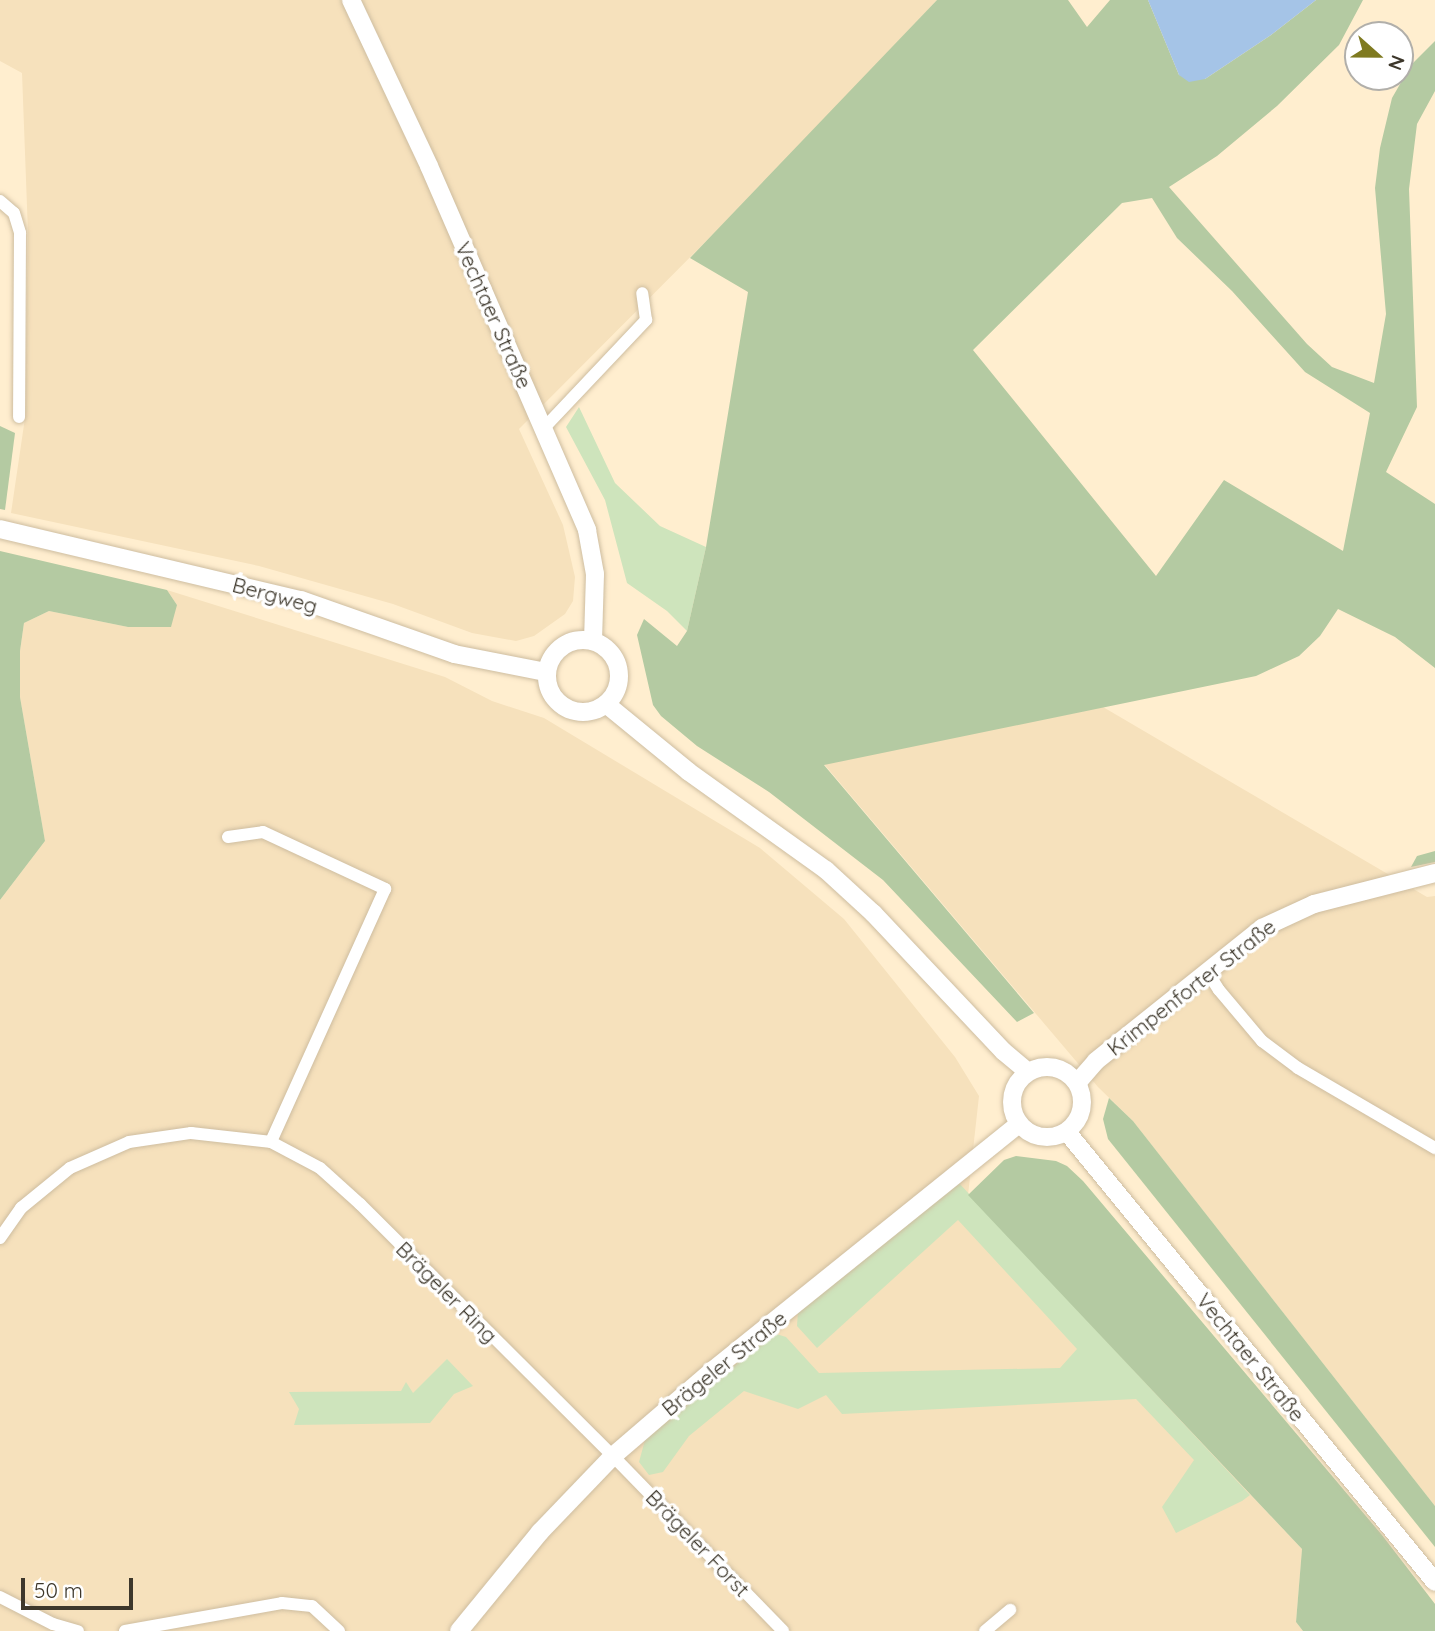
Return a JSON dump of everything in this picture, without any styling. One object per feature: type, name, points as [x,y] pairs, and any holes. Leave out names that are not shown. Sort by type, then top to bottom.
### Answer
[{"type":"main road","name":"Vechtaer Straße","points":[[351,0],[429,166],[587,530],[595,574],[593,641]]},
{"type":"main road","name":"Bergweg","points":[[0,529],[301,600],[454,654],[546,672]]},
{"type":"main road","points":[[572,641],[593,641],[604,646],[617,663],[618,685],[606,704],[586,712],[565,708],[550,693],[546,672],[554,653],[562,645],[572,641]]},
{"type":"main road","points":[[606,704],[689,772],[825,870],[873,913],[1003,1051],[1027,1071]]},
{"type":"main road","name":"Krimpenforter Straße","points":[[1077,1083],[1096,1061],[1262,928],[1285,915],[1339,897],[1435,873]]},
{"type":"main road","points":[[1054,1067],[1069,1074],[1077,1083],[1082,1098],[1082,1110],[1067,1132],[1043,1138],[1018,1125],[1012,1111],[1012,1097],[1016,1085],[1027,1071],[1054,1067]]},
{"type":"main road","name":"Brägeler Straße","points":[[459,1631],[540,1532],[613,1456],[713,1370],[1018,1125]]},
{"type":"main road","name":"Vechtaer Straße","points":[[1067,1132],[1435,1582]]},
{"type":"street","points":[[0,201],[14,213],[20,233],[19,417]]},
{"type":"street","points":[[544,429],[646,320],[642,293]]},
{"type":"street","points":[[228,837],[263,832],[385,889],[271,1142]]},
{"type":"street","points":[[1207,971],[1262,1041],[1298,1068],[1435,1148]]},
{"type":"street","name":"Brägeler Ring","points":[[0,1238],[21,1208],[70,1168],[129,1142],[191,1133],[271,1142],[320,1168],[360,1204],[613,1456]]},
{"type":"street","name":"Brägeler Forst","points":[[613,1456],[783,1631]]},
{"type":"street","points":[[0,1597],[53,1624],[78,1631]]},
{"type":"street","points":[[125,1631],[282,1603],[313,1606],[339,1631]]},
{"type":"street","points":[[985,1631],[1010,1610]]},
{"type":"shaded area","points":[[0,0],[937,0],[774,173],[519,429],[563,525],[575,577],[573,601],[565,614],[534,636],[516,641],[472,633],[393,604],[259,566],[11,513],[25,418],[28,233],[22,73],[0,61]]},
{"type":"shaded area","points":[[167,590],[445,677],[492,701],[544,718],[760,848],[844,919],[955,1057],[979,1096],[968,1195],[1302,1549],[1296,1622],[1303,1631],[0,1631],[0,900],[45,841],[20,697],[20,651],[24,623],[49,611],[128,627],[177,605]]},
{"type":"shaded area","points":[[1103,707],[1427,897],[1435,896],[1435,1506],[1133,1121],[1098,1087],[824,764]]},
{"type":"green space","points":[[937,0],[1068,0],[1087,27],[1110,0],[1148,0],[1179,75],[1205,79],[1271,35],[1316,0],[1363,0],[1352,21],[1344,21],[1344,36],[1339,45],[1277,106],[1217,156],[1169,187],[1307,344],[1332,367],[1374,383],[1386,314],[1375,188],[1380,148],[1392,98],[1396,91],[1414,91],[1414,62],[1435,41],[1435,91],[1417,124],[1409,189],[1417,407],[1386,472],[1435,504],[1435,668],[1395,637],[1338,609],[1320,636],[1299,656],[1256,676],[824,765],[1034,1013],[1017,1022],[883,880],[769,792],[697,746],[661,716],[653,705],[637,635],[644,619],[677,646],[687,631],[706,547],[748,292],[690,258]],"holes":[[[1152,198],[1177,238],[1232,291],[1305,372],[1370,413],[1343,551],[1224,480],[1156,576],[973,350],[1122,203]]]},
{"type":"green space","points":[[579,407],[615,483],[660,526],[706,547],[687,631],[667,611],[627,583],[605,500],[566,427]]},
{"type":"green space","points":[[0,426],[15,433],[5,510],[0,509]]},
{"type":"green space","points":[[0,551],[167,590],[177,605],[171,627],[128,627],[49,611],[24,623],[20,651],[20,697],[45,841],[0,900]]},
{"type":"green space","points":[[1435,851],[1435,862],[1411,867],[1417,856]]},
{"type":"green space","points":[[1109,1098],[1133,1121],[1435,1506],[1435,1547],[1108,1139],[1103,1119]]},
{"type":"green space","points":[[1016,1156],[1056,1161],[1067,1166],[1083,1181],[1382,1535],[1435,1604],[1435,1631],[1303,1631],[1296,1622],[1302,1549],[968,1195],[1004,1160]]},
{"type":"green space","points":[[958,1182],[1250,1495],[1176,1533],[1162,1507],[1194,1460],[1136,1399],[842,1414],[826,1395],[798,1409],[744,1391],[689,1436],[663,1472],[649,1475],[639,1462],[645,1440],[773,1333],[786,1337],[819,1373],[1060,1368],[1077,1349],[958,1220],[817,1348],[797,1326],[798,1311]]},
{"type":"green space","points":[[447,1359],[473,1386],[454,1394],[430,1423],[294,1425],[299,1409],[289,1392],[401,1391],[406,1382],[413,1393]]},
{"type":"water","points":[[1148,0],[1316,0],[1271,35],[1205,79],[1189,82],[1179,75]]}]
